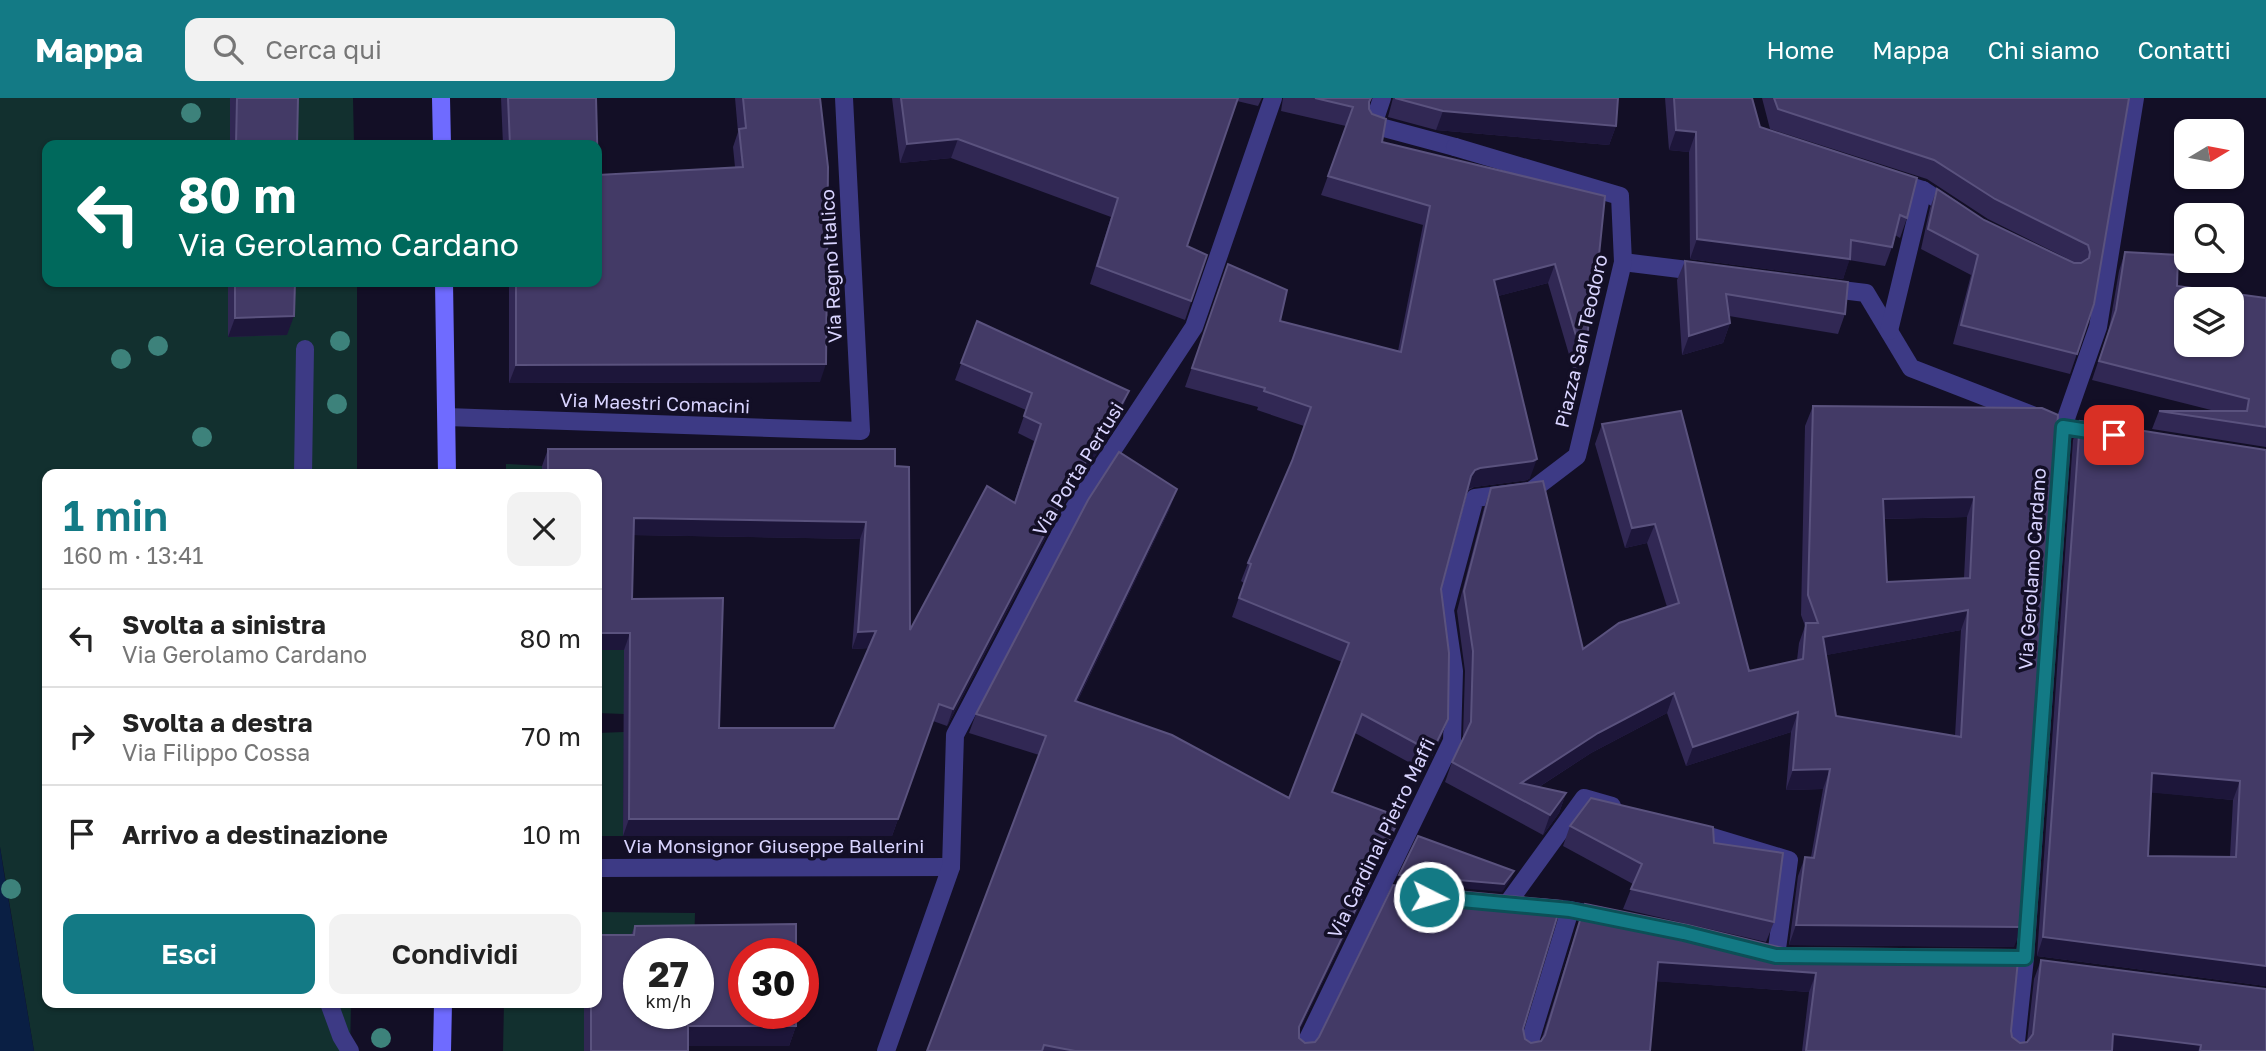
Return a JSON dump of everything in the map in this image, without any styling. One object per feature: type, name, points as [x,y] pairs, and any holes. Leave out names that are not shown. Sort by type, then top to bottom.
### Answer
[{"type":"main road","points":[[441,98],[442,140]]},
{"type":"main road","points":[[444,287],[447,469]]},
{"type":"main road","points":[[442,1051],[443,1008]]},
{"type":"street","name":"Via Regno Italico","points":[[844,98],[861,431]]},
{"type":"street","name":"Via Porta Pertusi","points":[[886,1051],[951,867],[954,735],[1071,513],[1194,327],[1273,98]]},
{"type":"street","name":"Piazza San Teodoro","points":[[1382,98],[1373,125],[1620,196],[1623,262],[1577,456]]},
{"type":"street","name":"Via Gerolamo Cardano","points":[[2015,1051],[2024,963],[2063,427],[2098,327],[2136,98]]},
{"type":"street","points":[[1873,174],[1923,190],[1972,222]]},
{"type":"street","points":[[1889,331],[1923,190]]},
{"type":"street","points":[[1623,262],[1718,274]]},
{"type":"street","points":[[1812,286],[1866,293],[1911,368],[2063,427],[2117,435]]},
{"type":"street","points":[[303,469],[305,349]]},
{"type":"street","name":"Via Maestri Comacini","points":[[447,417],[861,431]]},
{"type":"street","name":"Via Cardinal Pietro Maffi","points":[[1302,1051],[1451,741],[1454,671],[1445,610],[1475,498],[1531,491],[1577,456]]},
{"type":"street","points":[[1621,920],[1570,910],[1500,903],[1584,798],[1635,813]]},
{"type":"street","points":[[1673,825],[1789,860],[1776,955]]},
{"type":"street","name":"Via Monsignor Giuseppe Ballerini","points":[[602,868],[951,867]]},
{"type":"street","points":[[1377,892],[1403,894]]},
{"type":"street","points":[[1527,1051],[1570,910]]},
{"type":"street","points":[[331,1008],[341,1036],[350,1051]]},
{"type":"green space","points":[[0,98],[353,98],[354,140],[42,140],[42,287],[357,287],[357,469],[42,469],[42,1008],[351,1008],[350,1051],[34,1051],[0,847]]},
{"type":"green space","points":[[506,464],[542,466],[542,469],[506,469]]},
{"type":"green space","points":[[602,650],[624,650],[624,714],[602,713]]},
{"type":"green space","points":[[624,732],[623,836],[602,836],[602,733]]},
{"type":"green space","points":[[602,912],[695,913],[694,938],[623,938],[623,953],[602,955]]},
{"type":"green space","points":[[504,1008],[584,1008],[584,1051],[503,1051]]},
{"type":"water","points":[[0,847],[4,873],[34,1051],[0,1051]]},
{"type":"building","points":[[237,98],[298,98],[297,140],[236,140]]},
{"type":"building","points":[[508,98],[596,98],[597,140],[510,140]]},
{"type":"building","points":[[743,98],[820,98],[828,167],[826,364],[516,365],[516,287],[602,287],[602,175],[743,167],[739,129],[746,128]]},
{"type":"building","points":[[901,98],[1238,98],[1187,246],[1207,255],[1191,301],[1097,266],[1118,198],[958,139],[907,144]]},
{"type":"building","points":[[1315,98],[1371,98],[1369,109],[1372,114],[1386,119],[1382,142],[1605,196],[1598,265],[1593,265],[1586,356],[1582,356],[1555,264],[1494,280],[1537,459],[1480,468],[1471,476],[1441,589],[1449,653],[1448,719],[1432,752],[1362,714],[1332,792],[1400,817],[1299,1027],[1299,1038],[1305,1043],[1315,1042],[1319,1037],[1393,885],[1562,901],[1523,1029],[1525,1039],[1531,1043],[1541,1041],[1545,1035],[1585,904],[1783,948],[2019,950],[2011,1031],[2012,1037],[2020,1043],[2027,1042],[2033,1034],[2041,960],[2266,989],[2266,1051],[2200,1051],[2201,1045],[2113,1034],[2112,1051],[1806,1051],[1816,973],[1658,962],[1650,1051],[1075,1051],[1044,1045],[1042,1051],[927,1051],[1046,736],[976,714],[1088,500],[1119,452],[1177,489],[1075,701],[1172,735],[1289,798],[1349,643],[1239,598],[1251,564],[1248,563],[1292,461],[1311,407],[1264,391],[1265,388],[1192,368],[1228,264],[1287,290],[1280,321],[1401,352],[1430,206],[1328,176],[1353,107]]},
{"type":"building","points":[[1395,98],[1618,98],[1616,126],[1443,111]]},
{"type":"building","points":[[1674,98],[1752,98],[1760,127],[1917,178],[1907,218],[1900,215],[1892,247],[1851,240],[1850,259],[1697,239],[1696,132],[1676,130]]},
{"type":"building","points":[[1774,98],[2129,98],[2094,304],[2077,354],[1961,325],[1978,255],[1928,229],[1937,189],[1984,220],[2074,263],[2081,263],[2089,258],[2088,245],[1995,199],[1934,160],[1778,109]]},
{"type":"building","points":[[2125,252],[2174,255],[2177,286],[2184,287],[2174,287],[2174,357],[2244,357],[2244,295],[2266,298],[2266,427],[2159,411],[2247,411],[2249,399],[2099,361],[2116,310]]},
{"type":"building","points":[[1685,261],[1848,282],[1845,314],[1726,294],[1730,323],[1689,336]]},
{"type":"building","points":[[235,287],[295,287],[294,316],[235,318]]},
{"type":"building","points":[[977,321],[1129,391],[1067,491],[953,709],[939,704],[898,819],[629,819],[630,633],[602,633],[602,469],[548,469],[548,449],[895,449],[895,466],[909,467],[910,630],[987,486],[1015,503],[1041,424],[1024,416],[1032,393],[961,363]],"holes":[[[634,518],[866,522],[858,632],[876,631],[834,728],[719,728],[723,598],[632,599]]]},
{"type":"building","points":[[1813,406],[2042,408],[2058,415],[2022,927],[1796,925],[1805,857],[1814,858],[1830,769],[1793,770],[1798,712],[1693,747],[1674,693],[1598,733],[1521,783],[1566,793],[1550,815],[1452,762],[1471,722],[1473,651],[1464,591],[1491,488],[1543,481],[1583,649],[1619,623],[1679,603],[1655,524],[1632,528],[1602,424],[1681,411],[1749,671],[1803,659],[1806,623],[1818,623],[1808,595]],"holes":[[[1974,497],[1970,578],[1887,582],[1883,499]],[[1968,610],[1961,737],[1836,716],[1823,637]]]},
{"type":"building","points":[[2080,421],[2266,450],[2266,966],[2043,937]],"holes":[[[2152,773],[2240,781],[2236,857],[2148,856]]]},
{"type":"building","points":[[1591,798],[1713,827],[1714,843],[1783,853],[1774,922],[1631,889],[1642,864],[1570,826]]},
{"type":"building","points":[[1418,836],[1514,871],[1504,884],[1399,875]]},
{"type":"building","points":[[796,924],[796,938],[728,938],[728,1026],[714,1026],[714,938],[623,938],[623,1029],[688,1029],[688,1051],[591,1051],[591,1008],[602,1008],[602,935],[634,935],[635,926]]},
{"type":"route","points":[[1429,897],[1570,910],[1684,933],[1776,956],[2025,958],[2063,427],[2114,435]]}]
